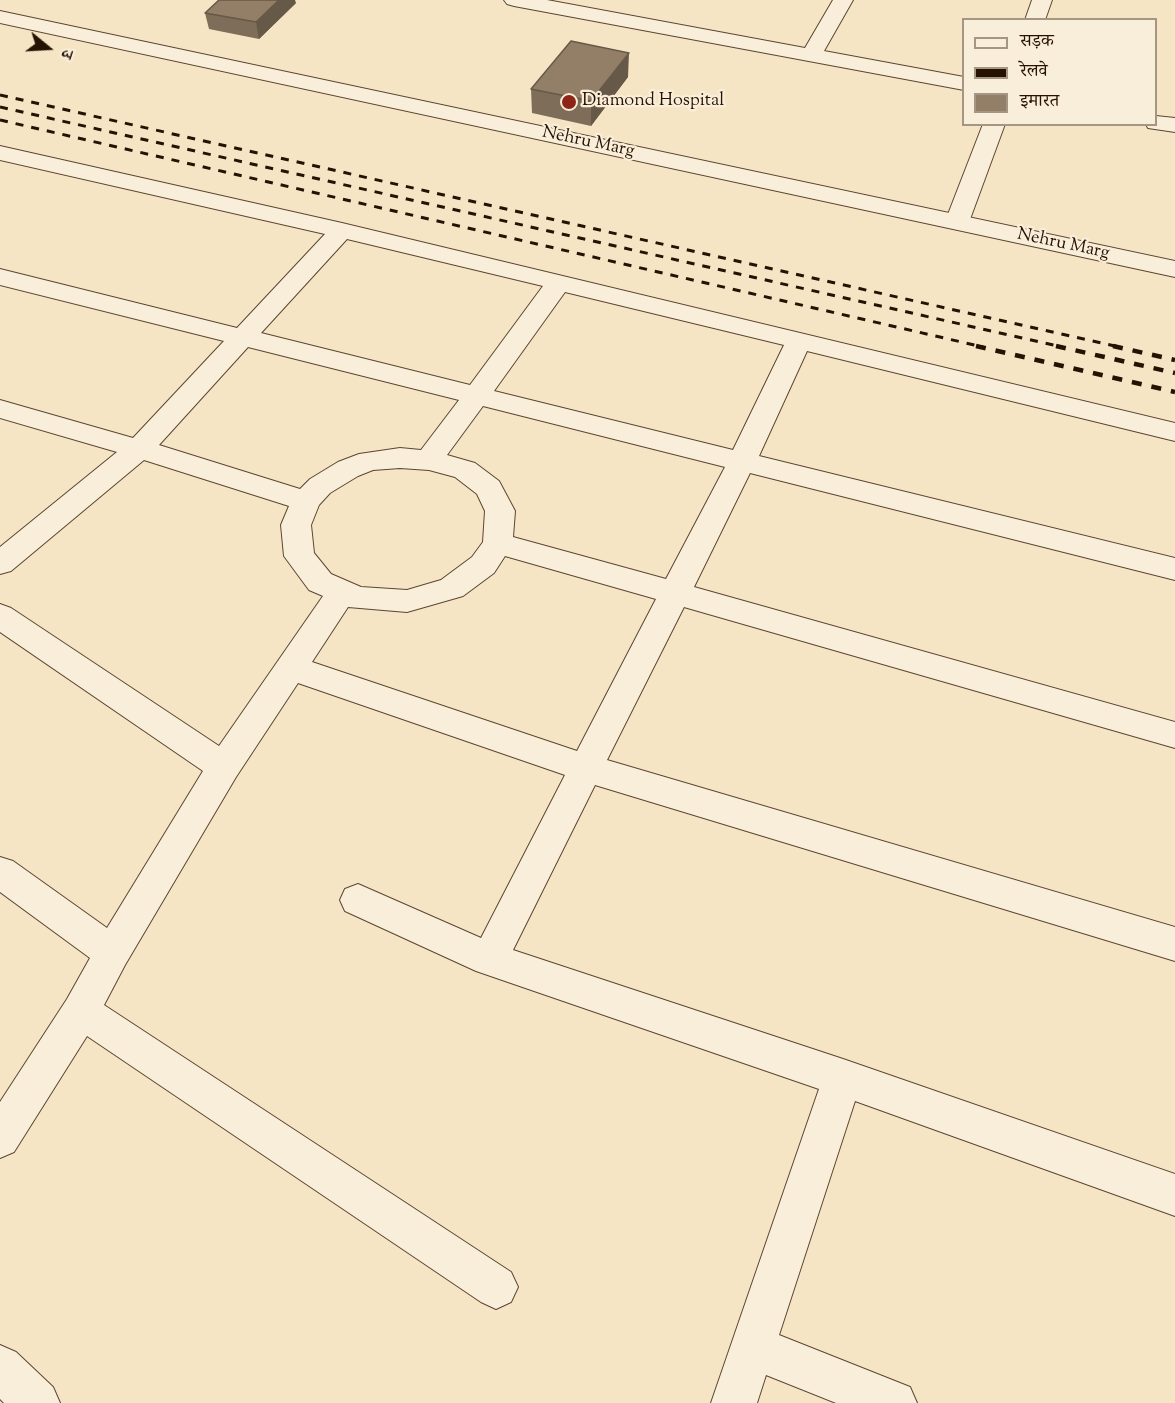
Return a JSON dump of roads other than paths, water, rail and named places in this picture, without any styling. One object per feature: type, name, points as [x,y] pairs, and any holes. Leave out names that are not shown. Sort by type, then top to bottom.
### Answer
[{"type":"street","points":[[514,0],[962,84]]},
{"type":"street","points":[[811,55],[843,0]]},
{"type":"street","points":[[1036,18],[1042,0]]},
{"type":"street","name":"Nehru Marg","points":[[0,17],[1175,269]]},
{"type":"street","points":[[1157,123],[1175,126]]},
{"type":"street","points":[[957,222],[993,126]]},
{"type":"street","points":[[0,153],[342,230],[1175,432]]},
{"type":"street","points":[[0,563],[139,449],[342,230]]},
{"type":"street","points":[[0,277],[1175,569]]},
{"type":"street","points":[[429,460],[560,282]]},
{"type":"street","points":[[489,959],[676,593],[799,341]]},
{"type":"street","points":[[0,409],[306,501]]},
{"type":"street","points":[[400,458],[429,460],[465,470],[489,488],[500,511],[498,543],[483,565],[452,588],[408,601],[357,598],[320,582],[299,556],[296,525],[306,501],[320,486],[348,469],[369,461],[400,458]]},
{"type":"street","points":[[498,543],[1175,735]]},
{"type":"street","points":[[0,1138],[81,1011],[112,953],[224,767],[342,592]]},
{"type":"street","points":[[0,616],[224,767]]},
{"type":"street","points":[[291,668],[586,768],[1175,944]]},
{"type":"street","points":[[0,872],[112,953]]},
{"type":"street","points":[[358,900],[489,959],[843,1078],[1175,1195]]},
{"type":"street","points":[[81,1011],[496,1287]]},
{"type":"street","points":[[734,1403],[843,1078]]},
{"type":"street","points":[[752,1347],[894,1403]]},
{"type":"street","points":[[0,1368],[37,1403]]},
{"type":"railway","points":[[0,95],[1119,347]]},
{"type":"railway","points":[[0,107],[1062,347]]},
{"type":"railway","points":[[0,120],[983,347]]},
{"type":"railway","points":[[976,346],[1175,392]]},
{"type":"railway","points":[[1056,346],[1175,373]]},
{"type":"railway","points":[[1113,346],[1175,360]]},
{"type":"place","name":"Diamond Hospital","points":[[569,102]]}]
